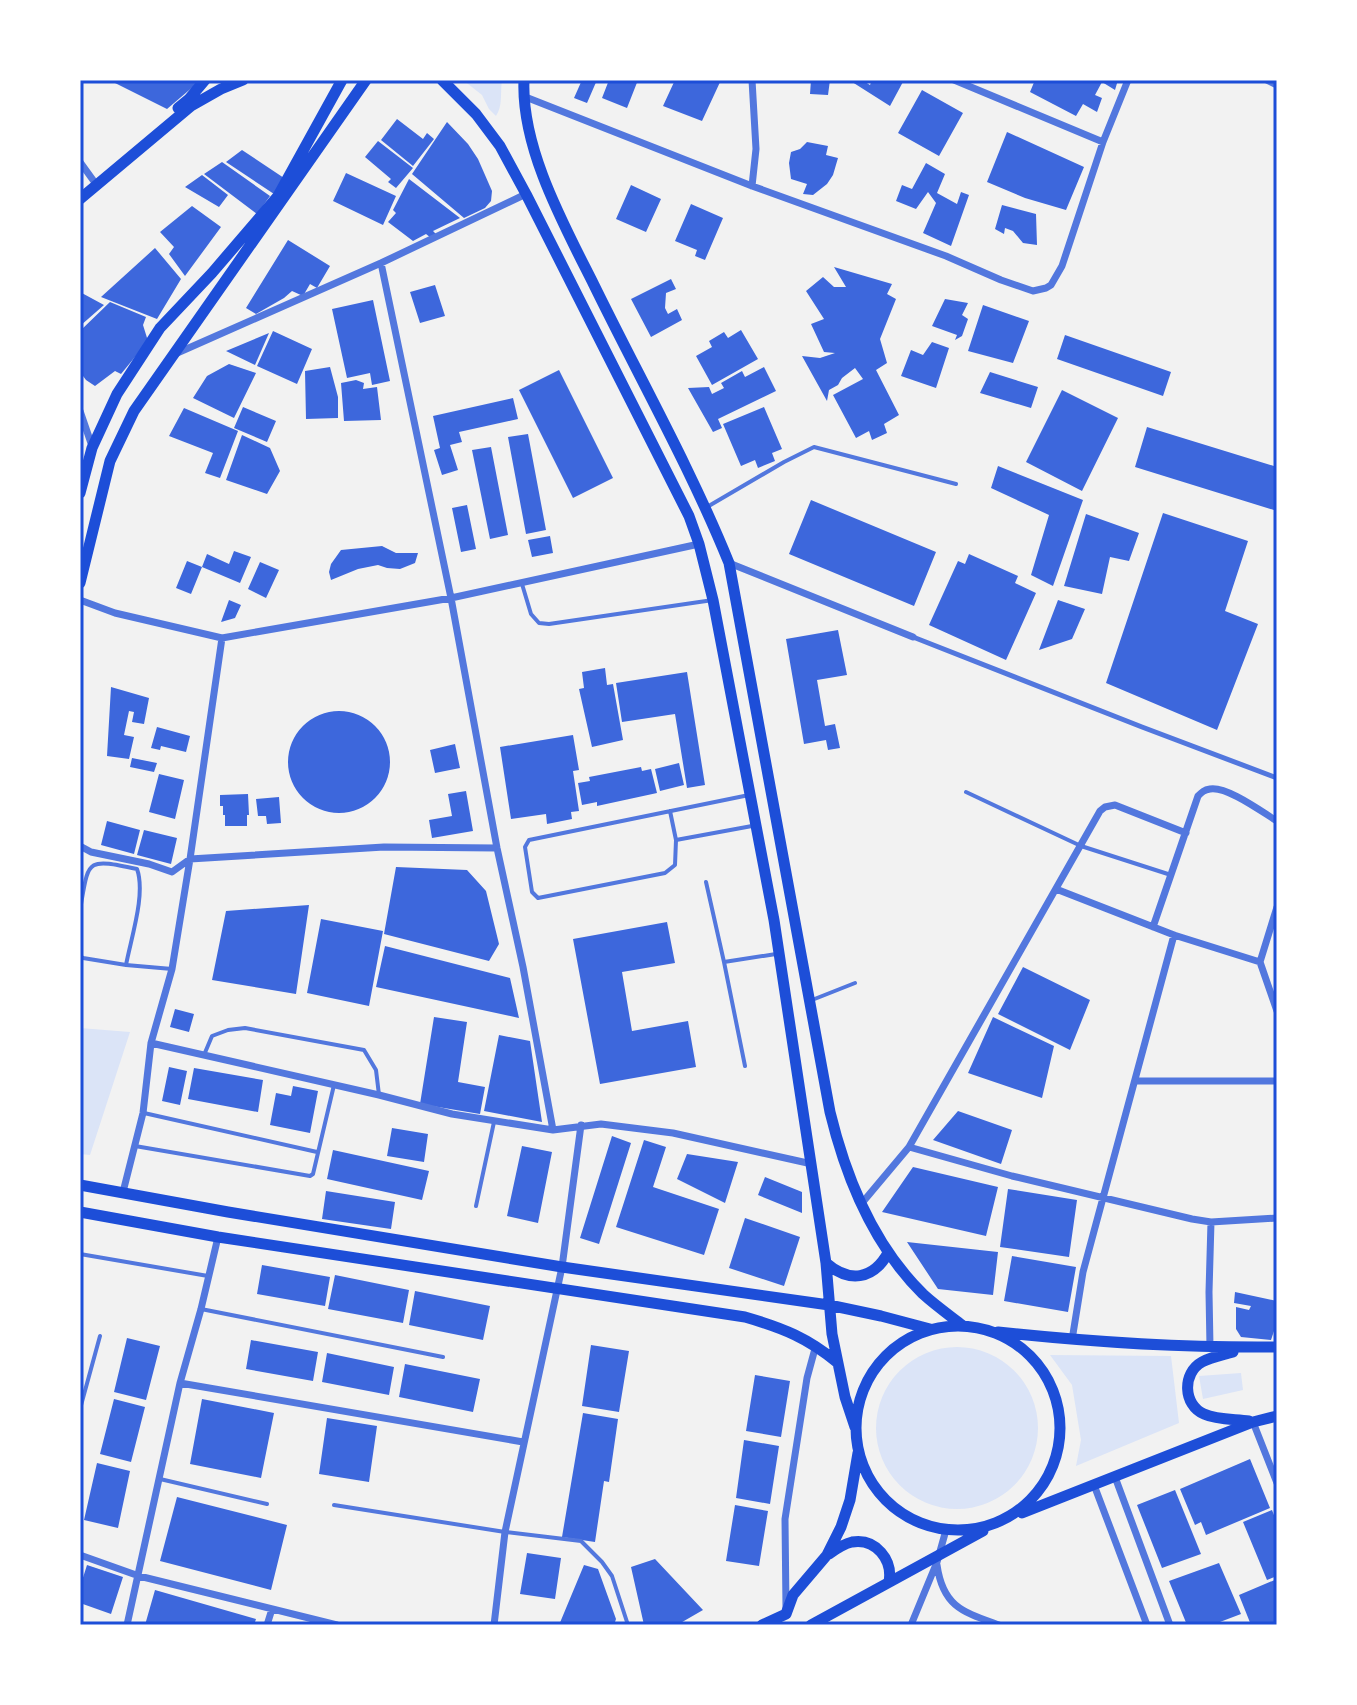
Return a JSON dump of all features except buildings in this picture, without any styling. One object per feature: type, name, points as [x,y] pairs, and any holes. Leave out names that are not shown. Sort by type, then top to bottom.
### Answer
[{"type":"main road","points":[[80,189],[189,99],[205,80]]},
{"type":"main road","points":[[80,199],[191,106],[243,80]]},
{"type":"main road","points":[[80,493],[92,448],[117,394],[160,328],[278,196],[342,80]]},
{"type":"main road","points":[[80,583],[110,461],[134,411],[366,80]]},
{"type":"main road","points":[[442,80],[476,114],[500,146],[689,516],[699,544],[713,600],[774,920],[812,1164],[838,1363],[855,1427],[858,1452],[870,1481],[890,1505],[916,1522],[946,1530],[970,1530],[994,1525]]},
{"type":"main road","points":[[524,80],[528,128],[552,199],[707,507],[729,563],[793,918],[840,1153],[888,1253],[925,1296],[962,1325]]},
{"type":"main road","points":[[774,920],[793,918]]},
{"type":"main road","points":[[80,1185],[562,1267],[829,1305],[930,1329]]},
{"type":"main road","points":[[80,1212],[218,1237],[745,1317],[777,1326],[816,1345],[838,1363]]},
{"type":"main road","points":[[826,1263],[844,1275],[854,1276],[875,1270],[888,1253]]},
{"type":"main road","points":[[855,1427],[861,1394],[876,1365],[900,1343],[930,1329],[962,1325],[1072,1340],[1210,1348],[1277,1347]]},
{"type":"main road","points":[[991,1331],[1017,1344],[1038,1364],[1052,1389],[1059,1413],[1060,1438],[1054,1463],[1043,1485],[1027,1504],[1006,1519]]},
{"type":"main road","points":[[1253,1347],[1202,1361],[1189,1375],[1187,1385],[1188,1395],[1198,1411],[1207,1416],[1253,1422]]},
{"type":"main road","points":[[811,1625],[938,1559],[1006,1519],[1253,1422],[1277,1416]]},
{"type":"main road","points":[[762,1625],[786,1614],[793,1595],[827,1555],[850,1500],[858,1452]]},
{"type":"main road","points":[[827,1555],[849,1543],[861,1541],[873,1545],[889,1563],[889,1582]]},
{"type":"street","points":[[752,80],[756,149],[752,186]]},
{"type":"street","points":[[954,80],[1103,142]]},
{"type":"street","points":[[523,96],[1033,291],[1051,285],[1062,266],[1103,142],[1128,80]]},
{"type":"street","points":[[1267,80],[1277,85]]},
{"type":"street","points":[[80,162],[93,180]]},
{"type":"street","points":[[173,355],[381,263],[526,194]]},
{"type":"street","points":[[381,263],[451,598],[553,1130]]},
{"type":"street","points":[[80,411],[92,448]]},
{"type":"street","points":[[80,600],[115,613],[222,638],[451,598],[699,544]]},
{"type":"street","points":[[729,563],[1277,778]]},
{"type":"street","points":[[123,1192],[143,1113],[151,1043],[172,969],[222,638]]},
{"type":"street","points":[[1153,927],[1202,792],[1218,789],[1277,821]]},
{"type":"street","points":[[862,1203],[909,1147],[1100,811],[1110,805],[1119,807],[1186,833]]},
{"type":"street","points":[[80,846],[91,852],[172,872],[190,859],[384,847],[497,848]]},
{"type":"street","points":[[1056,889],[1174,935],[1260,962]]},
{"type":"street","points":[[1277,907],[1260,962],[1277,1011]]},
{"type":"street","points":[[1072,1340],[1083,1272],[1174,935]]},
{"type":"street","points":[[151,1043],[452,1114],[553,1130],[601,1124],[673,1133],[812,1164]]},
{"type":"street","points":[[1135,1081],[1277,1081]]},
{"type":"street","points":[[494,1625],[505,1532],[562,1267],[581,1125]]},
{"type":"street","points":[[909,1147],[1012,1176],[1211,1222],[1277,1218]]},
{"type":"street","points":[[1210,1348],[1211,1222]]},
{"type":"street","points":[[127,1625],[180,1383],[218,1237]]},
{"type":"street","points":[[786,1614],[785,1519],[807,1378],[816,1345]]},
{"type":"street","points":[[180,1383],[523,1442]]},
{"type":"street","points":[[1253,1422],[1277,1483]]},
{"type":"street","points":[[1115,1477],[1170,1625]]},
{"type":"street","points":[[1094,1485],[1147,1625]]},
{"type":"street","points":[[911,1625],[938,1559],[946,1530]]},
{"type":"street","points":[[80,1555],[139,1576],[337,1625]]},
{"type":"street","points":[[938,1559],[940,1580],[955,1606],[965,1613],[999,1625]]},
{"type":"street","points":[[267,1625],[272,1609]]},
{"type":"lane","points":[[707,507],[814,447],[956,484]]},
{"type":"lane","points":[[521,582],[531,614],[539,623],[549,624],[713,600]]},
{"type":"lane","points":[[966,792],[1081,846],[1171,875]]},
{"type":"lane","points":[[670,811],[676,840],[675,865],[665,873],[538,898],[532,892],[525,847],[529,840],[670,811],[749,795]]},
{"type":"lane","points":[[676,840],[756,826]]},
{"type":"lane","points":[[80,910],[86,872],[94,864],[103,862],[137,869],[141,891],[126,965]]},
{"type":"lane","points":[[706,882],[745,1066]]},
{"type":"lane","points":[[724,962],[779,954]]},
{"type":"lane","points":[[80,956],[126,965],[172,969]]},
{"type":"lane","points":[[810,1001],[855,983]]},
{"type":"lane","points":[[204,1055],[212,1036],[245,1028],[364,1050],[376,1070],[379,1095]]},
{"type":"lane","points":[[135,1146],[306,1176],[313,1174],[334,1085]]},
{"type":"lane","points":[[143,1113],[317,1152]]},
{"type":"lane","points":[[476,1206],[494,1120]]},
{"type":"lane","points":[[80,1254],[208,1276]]},
{"type":"lane","points":[[201,1309],[443,1357]]},
{"type":"lane","points":[[80,1409],[100,1336]]},
{"type":"lane","points":[[159,1478],[267,1504]]},
{"type":"lane","points":[[334,1505],[581,1541],[612,1576],[628,1625]]},
{"type":"shaded area","points":[[463,80],[502,80],[496,116],[482,95]]},
{"type":"shaded area","points":[[80,1028],[130,1032],[90,1155],[80,1154]]},
{"type":"shaded area","points":[[957,1347],[988,1353],[1014,1371],[1032,1397],[1038,1428],[1032,1459],[1014,1485],[988,1503],[957,1509],[926,1503],[900,1485],[882,1459],[876,1428],[882,1397],[900,1371],[926,1353]]},
{"type":"shaded area","points":[[1050,1355],[1171,1356],[1179,1423],[1076,1466],[1081,1440],[1072,1385]]},
{"type":"shaded area","points":[[1241,1373],[1243,1390],[1203,1399],[1199,1376]]}]
